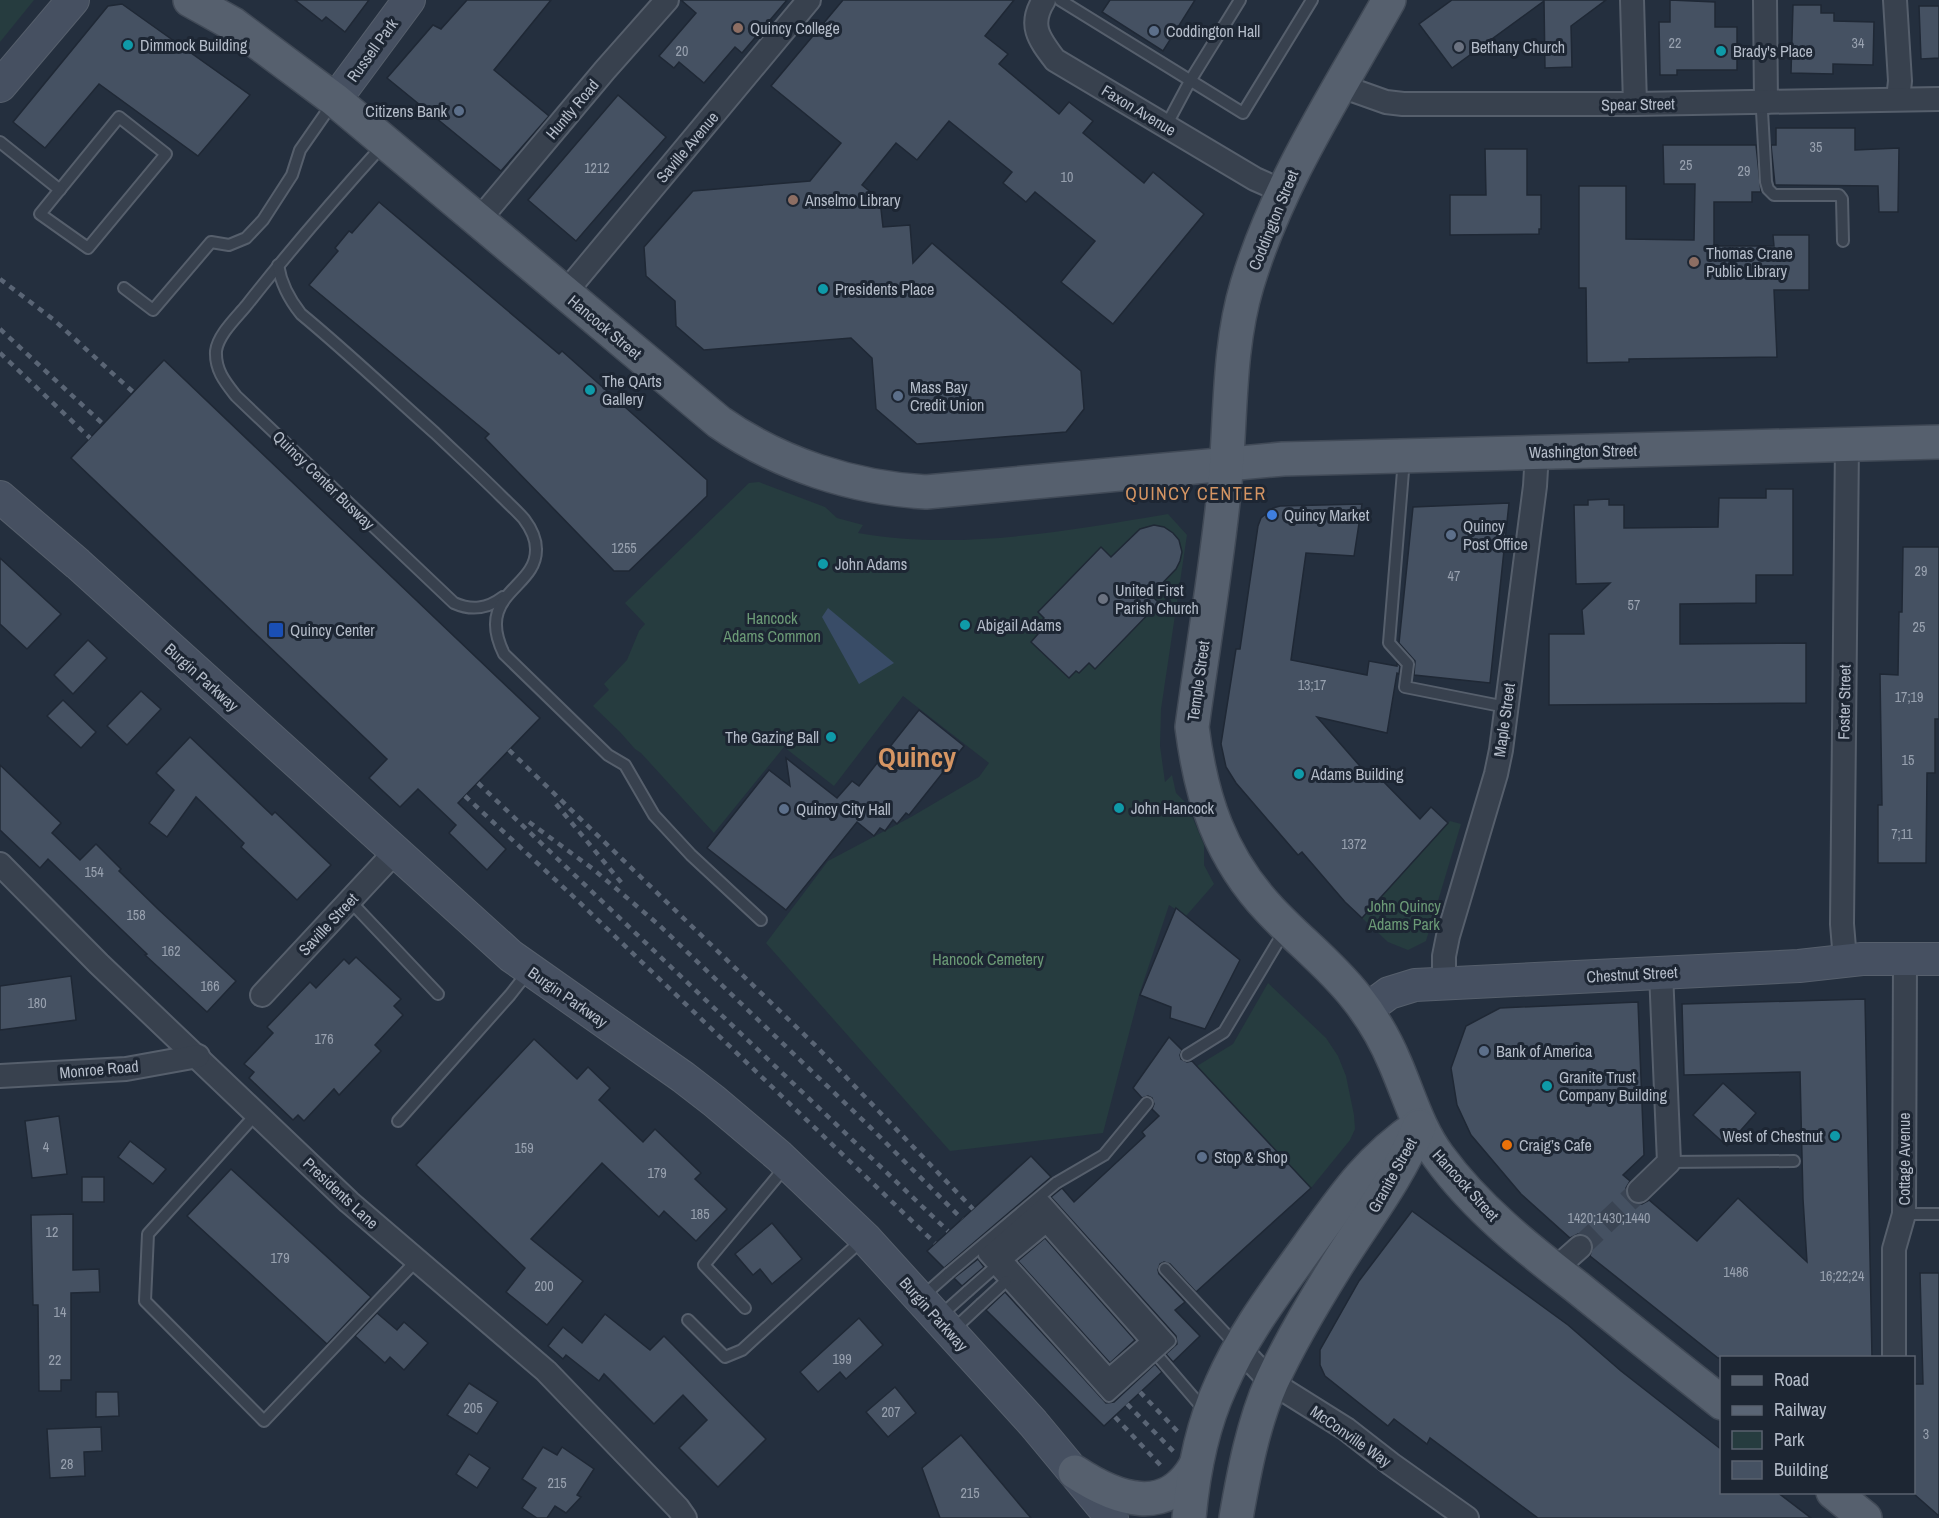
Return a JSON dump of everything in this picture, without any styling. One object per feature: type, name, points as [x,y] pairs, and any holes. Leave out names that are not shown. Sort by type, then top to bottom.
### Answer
[{"type":"main road","points":[[0,86],[73,0]]},
{"type":"main road","name":"Hancock Street","points":[[190,0],[232,24],[335,100],[719,422],[742,438],[796,463],[857,483],[903,491],[946,491],[1227,463]]},
{"type":"main road","name":"Russell Park","points":[[335,100],[409,0]]},
{"type":"main road","name":"Coddington Street","points":[[1227,463],[1236,337],[1246,287],[1262,239],[1282,191],[1389,0]]},
{"type":"main road","name":"Washington Street","points":[[1227,463],[1283,459],[1939,442]]},
{"type":"main road","name":"Temple Street","points":[[1195,756],[1192,727],[1227,463]]},
{"type":"main road","name":"Burgin Parkway","points":[[0,497],[78,564],[479,928],[530,969],[714,1101],[788,1164],[865,1238],[1076,1472],[1112,1518]]},
{"type":"main road","name":"Hancock Street","points":[[1195,756],[1211,817],[1236,868],[1261,900],[1341,980],[1366,1010],[1395,1062],[1419,1125],[1437,1155],[1461,1184],[1554,1270],[1720,1401]]},
{"type":"main road","name":"Chestnut Street","points":[[1366,1010],[1401,987],[1444,983],[1799,966],[1845,960],[1939,959]]},
{"type":"main road","name":"Granite Street","points":[[1189,1518],[1196,1465],[1210,1416],[1221,1384],[1240,1349],[1264,1308],[1359,1176],[1380,1155],[1419,1125]]},
{"type":"main road","name":"Granite Street","points":[[1236,1518],[1250,1449],[1271,1382],[1325,1284],[1398,1172],[1419,1125]]},
{"type":"main road","points":[[1076,1472],[1105,1491],[1125,1497],[1146,1498],[1159,1497],[1181,1485],[1190,1477],[1196,1465]]},
{"type":"main road","points":[[1076,1472],[1098,1518]]},
{"type":"street","name":"Huntly Road","points":[[479,220],[667,0]]},
{"type":"street","name":"Saville Avenue","points":[[565,293],[809,0]]},
{"type":"street","name":"Faxon Avenue","points":[[1044,0],[1036,12],[1036,29],[1055,60],[1255,179],[1282,191]]},
{"type":"street","points":[[1632,0],[1635,104]]},
{"type":"street","points":[[1765,0],[1766,102]]},
{"type":"street","points":[[1895,0],[1898,99]]},
{"type":"street","name":"Spear Street","points":[[1341,86],[1355,93],[1386,102],[1403,104],[1635,104],[1939,99]]},
{"type":"street","name":"Foster Street","points":[[1845,960],[1842,924],[1847,444]]},
{"type":"street","name":"Maple Street","points":[[1444,983],[1444,956],[1448,936],[1496,774],[1535,486],[1537,452]]},
{"type":"street","name":"Saville Street","points":[[262,995],[395,852]]},
{"type":"street","name":"Presidents Lane","points":[[0,864],[99,964],[349,1202],[546,1371],[685,1518]]},
{"type":"street","name":"Cottage Avenue","points":[[1894,1356],[1894,1249],[1904,1214],[1905,960]]},
{"type":"street","points":[[1639,1191],[1669,1162],[1661,972]]},
{"type":"street","name":"Monroe Road","points":[[0,1076],[126,1069],[198,1056]]},
{"type":"street","points":[[1554,1270],[1580,1247]]},
{"type":"street","name":"McConville Way","points":[[1240,1349],[1271,1382],[1347,1429],[1467,1518]]},
{"type":"lane","points":[[1060,0],[1243,113],[1312,0]]},
{"type":"lane","points":[[1166,126],[1239,0]]},
{"type":"lane","points":[[124,288],[153,310],[211,242],[229,245],[246,238],[263,220],[281,193],[292,175],[300,150],[335,100]]},
{"type":"lane","points":[[1766,102],[1762,111],[1768,189],[1774,195],[1839,195],[1842,199],[1843,241]]},
{"type":"lane","points":[[119,117],[166,154],[88,248],[39,214],[60,190],[119,117]]},
{"type":"lane","name":"Quincy Center Busway","points":[[386,141],[278,265],[224,333],[216,349],[217,365],[223,380],[236,396],[454,603],[466,609],[480,608],[494,604],[510,591]]},
{"type":"lane","points":[[0,142],[60,190]]},
{"type":"lane","points":[[278,265],[280,278],[286,291],[302,314],[471,467],[523,518],[532,532],[536,549],[532,564],[499,608],[495,623],[497,640],[504,654],[608,755],[625,765],[654,815],[691,855],[760,920]]},
{"type":"lane","points":[[1405,456],[1389,643],[1408,664],[1405,687],[1506,707]]},
{"type":"lane","points":[[350,901],[438,994]]},
{"type":"lane","points":[[1186,1055],[1224,1032],[1287,927]]},
{"type":"lane","points":[[398,1121],[510,995],[530,969]]},
{"type":"lane","points":[[936,1316],[949,1273],[1056,1183],[1104,1155],[1147,1103]]},
{"type":"lane","points":[[256,1113],[148,1234],[145,1301],[264,1420],[417,1260]]},
{"type":"lane","points":[[1669,1162],[1794,1161]]},
{"type":"lane","points":[[745,1308],[704,1265],[788,1164]]},
{"type":"lane","points":[[936,1316],[994,1268],[1109,1396],[1170,1341],[1045,1202],[984,1255],[1108,1394],[1167,1342],[1045,1206],[989,1256],[1108,1389],[1161,1341],[1046,1212],[997,1256],[1109,1382],[1154,1341],[1046,1220],[1005,1256],[1109,1373],[1146,1341],[1046,1228],[1011,1257]]},
{"type":"lane","points":[[1026,1209],[1210,1416]]},
{"type":"lane","points":[[1904,1214],[1939,1214]]},
{"type":"lane","points":[[688,1320],[725,1357],[742,1350],[865,1238]]},
{"type":"lane","points":[[1165,1269],[1240,1349]]},
{"type":"lane","points":[[936,1316],[981,1304],[1006,1281]]},
{"type":"green space","points":[[0,0],[34,0],[0,42]]},
{"type":"green space","points":[[759,482],[825,507],[837,518],[863,525],[858,533],[897,538],[936,540],[1013,537],[1168,514],[1187,535],[1161,709],[1160,746],[1165,782],[1172,775],[1176,793],[1187,804],[1204,845],[1204,865],[1214,884],[1186,916],[1169,905],[1139,995],[1103,1133],[950,1151],[766,943],[828,861],[911,817],[979,777],[989,763],[903,696],[834,786],[784,747],[714,833],[641,753],[593,706],[609,690],[604,684],[627,660],[639,631],[645,624],[625,603],[749,483]]},
{"type":"green space","name":"John Quincy Adams Park","points":[[1450,821],[1461,824],[1426,941],[1408,950],[1388,942],[1362,918]]},
{"type":"green space","points":[[1268,983],[1326,1038],[1338,1056],[1346,1076],[1355,1129],[1350,1140],[1311,1188],[1197,1066],[1233,1044]]},
{"type":"water","points":[[828,608],[894,663],[859,684],[822,617]]},
{"type":"building","points":[[295,0],[369,0],[345,32],[326,17],[322,21]]},
{"type":"building","points":[[467,0],[551,0],[494,70],[549,116],[501,171],[387,78],[433,25],[441,29]]},
{"type":"building","points":[[681,0],[787,0],[742,53],[735,47],[704,83],[679,62],[674,68],[659,56],[696,13]]},
{"type":"building","points":[[843,0],[1014,0],[985,36],[1008,54],[999,64],[1059,114],[1069,102],[1093,121],[1083,133],[1144,183],[1153,172],[1204,214],[1113,324],[1061,282],[1095,241],[1035,192],[1026,202],[1003,183],[1012,172],[949,121],[917,160],[896,143],[862,185],[880,200],[883,227],[910,225],[913,263],[932,243],[1081,371],[1084,409],[1066,432],[917,444],[876,409],[872,358],[851,338],[704,350],[676,326],[675,301],[646,276],[644,247],[693,191],[810,181],[841,143],[771,86]]},
{"type":"building","name":"Coddington Hall","points":[[1110,0],[1195,0],[1163,51],[1102,12]]},
{"type":"building","name":"Bethany Church","points":[[1452,0],[1606,0],[1571,26],[1572,67],[1545,68],[1544,1],[1452,68],[1419,24]]},
{"type":"building","points":[[1670,0],[1715,2],[1715,27],[1737,27],[1737,70],[1677,70],[1677,75],[1660,75],[1659,22],[1670,22]]},
{"type":"building","name":"Dimmock Building","points":[[122,4],[250,95],[198,156],[99,84],[45,148],[13,122],[108,6]]},
{"type":"building","points":[[1793,5],[1821,5],[1821,13],[1834,13],[1834,21],[1874,22],[1873,65],[1833,64],[1833,74],[1791,73]]},
{"type":"building","points":[[1919,6],[1939,6],[1939,58],[1921,59]]},
{"type":"building","points":[[618,95],[666,137],[576,241],[528,200]]},
{"type":"building","points":[[1776,128],[1855,128],[1855,150],[1899,148],[1898,212],[1879,212],[1878,186],[1775,185],[1771,145],[1776,145]]},
{"type":"building","name":"Thomas Crane Public Library","points":[[1663,145],[1756,145],[1761,192],[1752,192],[1752,202],[1714,202],[1714,246],[1774,246],[1773,235],[1809,235],[1809,290],[1774,290],[1777,357],[1629,359],[1629,362],[1587,363],[1586,288],[1579,288],[1579,186],[1626,186],[1626,239],[1694,240],[1695,184],[1664,184]]},
{"type":"building","points":[[1485,149],[1527,149],[1527,195],[1541,195],[1539,234],[1450,235],[1450,195],[1486,195]]},
{"type":"building","points":[[379,202],[559,354],[562,351],[707,480],[707,496],[629,571],[614,571],[485,438],[489,434],[309,285],[338,251],[335,248],[349,231],[352,233]]},
{"type":"building","points":[[164,360],[540,718],[458,803],[506,849],[487,870],[449,833],[456,825],[418,789],[400,807],[369,778],[387,759],[71,458]]},
{"type":"building","points":[[1766,489],[1793,489],[1793,575],[1756,575],[1756,603],[1680,604],[1680,644],[1806,643],[1806,703],[1549,705],[1549,634],[1584,634],[1582,610],[1610,583],[1576,584],[1574,505],[1588,505],[1588,500],[1609,499],[1609,505],[1624,505],[1624,528],[1718,527],[1719,498],[1766,498]]},
{"type":"building","points":[[1509,503],[1490,683],[1414,675],[1415,661],[1399,643],[1413,507]]},
{"type":"building","points":[[1362,504],[1354,556],[1306,553],[1291,660],[1367,675],[1369,661],[1397,666],[1397,663],[1400,666],[1387,733],[1317,717],[1373,781],[1377,775],[1420,819],[1431,807],[1448,823],[1362,918],[1345,902],[1302,852],[1298,855],[1236,783],[1226,767],[1221,744],[1236,649],[1240,649],[1261,518],[1273,508],[1280,506]]},
{"type":"building","name":"United First Parish Church","points":[[1154,525],[1164,527],[1173,533],[1179,540],[1182,552],[1176,569],[1151,595],[1159,603],[1095,669],[1089,663],[1079,673],[1076,671],[1069,678],[1031,642],[1038,634],[1034,629],[1044,618],[1038,612],[1101,547],[1111,557],[1140,529]]},
{"type":"building","points":[[1903,547],[1939,547],[1939,719],[1935,719],[1935,773],[1927,773],[1926,863],[1878,863],[1878,805],[1882,805],[1880,674],[1898,675]]},
{"type":"building","points":[[0,558],[61,614],[27,649],[0,624]]},
{"type":"building","points":[[88,640],[107,658],[73,694],[54,675]]},
{"type":"building","points":[[141,691],[161,709],[127,745],[107,726]]},
{"type":"building","points":[[63,700],[96,732],[81,748],[47,716]]},
{"type":"building","name":"Quincy City Hall","points":[[919,710],[964,746],[909,815],[906,813],[897,824],[893,820],[885,831],[880,828],[874,836],[857,822],[786,910],[707,848],[769,770],[790,786],[786,758],[837,798],[852,781],[859,786]]},
{"type":"building","points":[[190,737],[272,815],[275,812],[331,865],[297,900],[241,847],[244,843],[196,797],[167,837],[149,823],[174,790],[156,773]]},
{"type":"building","points":[[0,765],[61,823],[52,833],[80,860],[96,844],[121,869],[119,871],[236,981],[207,1012],[145,955],[147,954],[48,859],[40,868],[0,830]]},
{"type":"building","points":[[1176,908],[1240,960],[1205,1029],[1170,1018],[1171,1007],[1140,995]]},
{"type":"building","points":[[356,957],[401,999],[394,1006],[403,1015],[375,1045],[381,1051],[339,1095],[334,1089],[304,1121],[298,1115],[293,1120],[249,1078],[254,1072],[244,1064],[273,1033],[267,1027],[310,982],[316,988],[344,959],[349,964]]},
{"type":"building","points":[[71,976],[76,1020],[0,1030],[0,986]]},
{"type":"building","points":[[1865,999],[1872,1356],[1720,1356],[1718,1358],[1590,1256],[1593,1245],[1590,1238],[1584,1234],[1578,1234],[1570,1238],[1521,1194],[1471,1135],[1457,1105],[1451,1068],[1466,1026],[1500,1008],[1638,1002],[1644,1155],[1623,1175],[1630,1181],[1626,1188],[1629,1200],[1635,1204],[1642,1204],[1649,1200],[1697,1241],[1738,1198],[1807,1262],[1800,1072],[1684,1075],[1682,1004]]},
{"type":"building","name":"Stop & Shop","points":[[1169,1037],[1182,1050],[1181,1059],[1187,1062],[1192,1061],[1311,1188],[1196,1292],[1170,1264],[1164,1262],[1160,1264],[1159,1274],[1185,1302],[1175,1310],[1200,1336],[1173,1362],[1166,1354],[1177,1344],[1176,1336],[1051,1197],[1062,1188],[1074,1202],[1145,1136],[1142,1132],[1159,1116],[1152,1109],[1154,1104],[1152,1098],[1148,1096],[1142,1098],[1133,1088]]},
{"type":"building","points":[[534,1039],[577,1079],[588,1067],[610,1088],[599,1100],[643,1142],[655,1129],[701,1173],[695,1179],[727,1209],[696,1241],[664,1211],[659,1217],[602,1163],[531,1239],[583,1281],[547,1325],[506,1292],[525,1268],[416,1165]]},
{"type":"building","points":[[1723,1083],[1756,1113],[1727,1146],[1693,1115]]},
{"type":"building","points":[[59,1116],[67,1174],[32,1178],[25,1121]]},
{"type":"building","points":[[130,1141],[166,1169],[153,1184],[118,1157]]},
{"type":"building","points":[[1031,1156],[1051,1177],[944,1268],[927,1251]]},
{"type":"building","points":[[231,1169],[371,1297],[327,1344],[187,1216]]},
{"type":"building","points":[[82,1177],[104,1177],[104,1202],[82,1202]]},
{"type":"building","points":[[1412,1211],[1568,1325],[1621,1371],[1720,1448],[1720,1494],[1780,1494],[1811,1518],[1538,1518],[1430,1438],[1427,1444],[1394,1419],[1388,1426],[1325,1376],[1320,1365],[1320,1350],[1359,1281]]},
{"type":"building","points":[[73,1214],[73,1270],[99,1269],[100,1292],[71,1293],[71,1380],[61,1380],[61,1391],[39,1391],[38,1305],[33,1305],[31,1215]]},
{"type":"building","points":[[772,1223],[802,1259],[772,1284],[760,1269],[753,1275],[735,1254]]},
{"type":"building","points":[[1045,1238],[1135,1340],[1110,1363],[1018,1261]]},
{"type":"building","points":[[978,1259],[984,1267],[962,1286],[954,1278]]},
{"type":"building","points":[[1920,1273],[1939,1273],[1939,1516],[1914,1494],[1915,1384],[1923,1384]]},
{"type":"building","points":[[1005,1292],[1106,1403],[1114,1402],[1155,1364],[1162,1372],[1104,1426],[986,1310]]},
{"type":"building","points":[[377,1313],[397,1330],[404,1322],[428,1343],[404,1370],[390,1357],[385,1363],[355,1336]]},
{"type":"building","points":[[605,1314],[650,1350],[664,1336],[766,1439],[718,1487],[679,1448],[707,1420],[683,1395],[654,1424],[604,1374],[599,1381],[566,1355],[563,1359],[548,1346],[563,1327],[582,1343]]},
{"type":"building","points":[[859,1318],[883,1345],[846,1379],[840,1372],[818,1392],[800,1372]]},
{"type":"building","points":[[469,1383],[498,1402],[477,1434],[447,1415]]},
{"type":"building","points":[[895,1387],[916,1413],[888,1437],[866,1412]]},
{"type":"building","points":[[96,1392],[118,1392],[119,1416],[96,1417]]},
{"type":"building","points":[[101,1427],[102,1451],[84,1452],[85,1476],[50,1478],[47,1429]]},
{"type":"building","points":[[961,1435],[1031,1518],[940,1518],[922,1468]]},
{"type":"building","points":[[543,1447],[557,1455],[562,1447],[594,1469],[577,1495],[581,1497],[566,1513],[555,1506],[547,1518],[537,1518],[522,1508],[536,1488],[522,1479]]},
{"type":"building","points":[[469,1454],[490,1468],[477,1488],[456,1474]]},
{"type":"tunnel","points":[[1580,1247],[1639,1191]]},
{"type":"railway","points":[[0,279],[54,320],[133,392]]},
{"type":"railway","points":[[0,329],[103,424]]},
{"type":"railway","points":[[0,353],[90,438]]},
{"type":"railway","points":[[509,750],[816,1046],[973,1209]]},
{"type":"railway","points":[[478,783],[948,1231]]},
{"type":"railway","points":[[465,796],[576,899],[935,1243]]},
{"type":"railway","points":[[556,804],[625,887]]},
{"type":"railway","points":[[529,822],[593,869],[659,925],[870,1127],[962,1219]]},
{"type":"railway","points":[[1140,1392],[1180,1434]]},
{"type":"railway","points":[[1127,1404],[1174,1452]]},
{"type":"railway","points":[[1115,1417],[1164,1469]]},
{"type":"place","name":"Quincy College","points":[[738,28]]},
{"type":"place","name":"Coddington Hall","points":[[1154,31]]},
{"type":"place","name":"Dimmock Building","points":[[128,45]]},
{"type":"place","name":"Bethany Church","points":[[1459,47]]},
{"type":"place","name":"Brady's Place","points":[[1721,51]]},
{"type":"place","name":"Citizens Bank","points":[[459,111]]},
{"type":"place","name":"Anselmo Library","points":[[793,200]]},
{"type":"place","name":"Thomas Crane Public Library","points":[[1694,262]]},
{"type":"place","name":"Presidents Place","points":[[823,289]]},
{"type":"place","name":"The QArts Gallery","points":[[590,390]]},
{"type":"place","name":"Mass Bay Credit Union","points":[[898,396]]},
{"type":"place","name":"Quincy Market","points":[[1272,515]]},
{"type":"place","name":"Quincy Post Office","points":[[1451,535]]},
{"type":"place","name":"John Adams","points":[[823,564]]},
{"type":"place","name":"United First Parish Church","points":[[1103,599]]},
{"type":"place","name":"Abigail Adams","points":[[965,625]]},
{"type":"place","name":"Quincy Center","points":[[276,630]]},
{"type":"place","name":"The Gazing Ball","points":[[831,737]]},
{"type":"place","name":"Adams Building","points":[[1299,774]]},
{"type":"place","name":"John Hancock","points":[[1119,808]]},
{"type":"place","name":"Quincy City Hall","points":[[784,809]]},
{"type":"place","name":"Bank of America","points":[[1484,1051]]},
{"type":"place","name":"Granite Trust Company Building","points":[[1547,1086]]},
{"type":"place","name":"West of Chestnut","points":[[1835,1136]]},
{"type":"place","name":"Craig’s Cafe","points":[[1507,1145]]},
{"type":"place","name":"Stop & Shop","points":[[1202,1157]]},
{"type":"district","name":"QUINCY CENTER","points":[[1196,493]]},
{"type":"district","name":"Quincy","points":[[917,757]]},
{"type":"park label","name":"Hancock Adams Common","points":[[772,627]]},
{"type":"park label","name":"Hancock Cemetery","points":[[988,959]]}]
